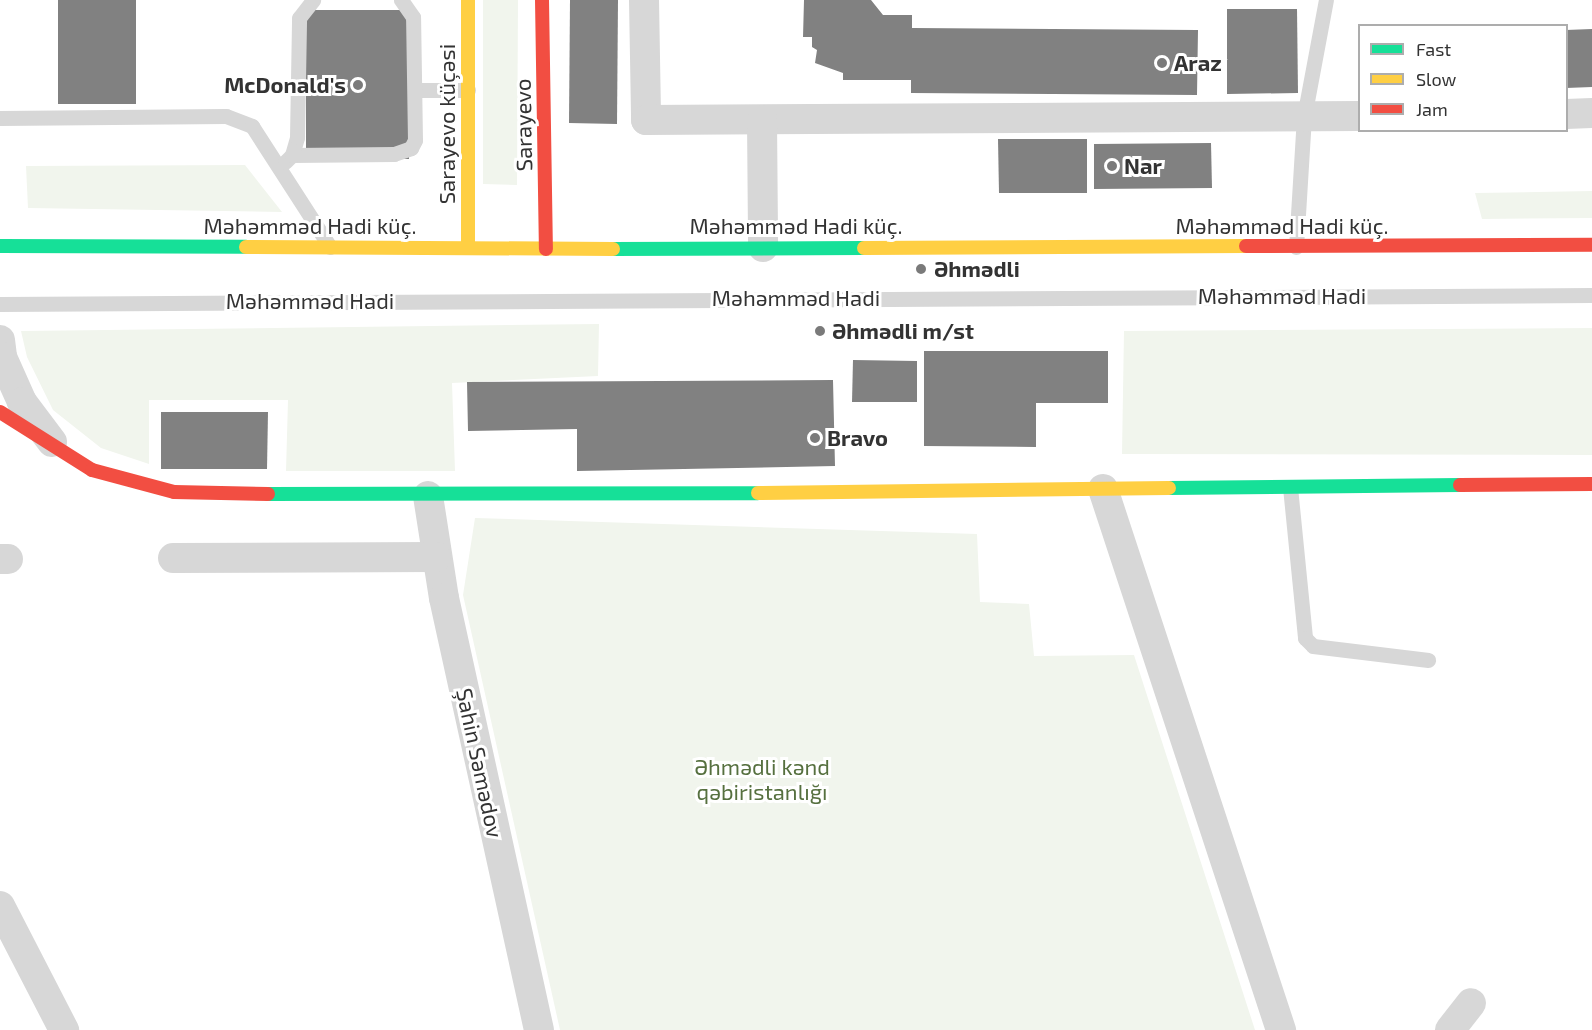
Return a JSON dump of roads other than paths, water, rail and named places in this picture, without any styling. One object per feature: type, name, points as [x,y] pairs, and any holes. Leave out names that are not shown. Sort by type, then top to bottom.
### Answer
[{"type":"main road","name":"Sarayevo küçəsi","points":[[468,0],[468,248]]},
{"type":"main road","name":"Sarayevo","points":[[542,0],[546,249]]},
{"type":"main road","name":"Məhəmməd Hadi küç.","points":[[0,246],[546,249],[1296,248],[1592,244]]},
{"type":"main road","points":[[0,412],[62,454],[128,482],[174,492],[428,496],[1592,484]]},
{"type":"street","points":[[644,0],[646,120],[1358,116]]},
{"type":"street","points":[[1568,114],[1592,113]]},
{"type":"street","points":[[762,120],[763,247]]},
{"type":"street","points":[[0,339],[2,357],[21,402],[62,454]]},
{"type":"street","points":[[1103,489],[1281,1030]]},
{"type":"street","name":"Şahin Səmədov","points":[[428,496],[436,557],[539,1030]]},
{"type":"street","points":[[174,558],[436,557]]},
{"type":"street","points":[[0,906],[64,1030]]},
{"type":"street","points":[[1450,1030],[1471,1003]]},
{"type":"lane","points":[[279,169],[292,155],[297,137],[299,18],[301,10],[313,0]]},
{"type":"lane","points":[[292,155],[404,153],[415,140],[413,16],[401,0]]},
{"type":"lane","points":[[1296,248],[1304,117],[1326,0]]},
{"type":"lane","points":[[415,90],[468,90]]},
{"type":"lane","points":[[0,118],[226,116],[252,126],[330,247]]},
{"type":"lane","name":"Məhəmməd Hadi","points":[[0,304],[1592,295]]},
{"type":"lane","points":[[1290,487],[1305,638],[1312,645],[1428,660]]},
{"type":"place","name":"Araz","points":[[1162,63]]},
{"type":"place","name":"McDonald's","points":[[358,85]]},
{"type":"place","name":"Nar","points":[[1112,166]]},
{"type":"place","name":"Əhmədli","points":[[921,269]]},
{"type":"place","name":"Əhmədli m/st","points":[[820,331]]},
{"type":"place","name":"Bravo","points":[[815,438]]},
{"type":"park label","name":"Əhmədli kənd qəbiristanlığı","points":[[762,778]]}]
